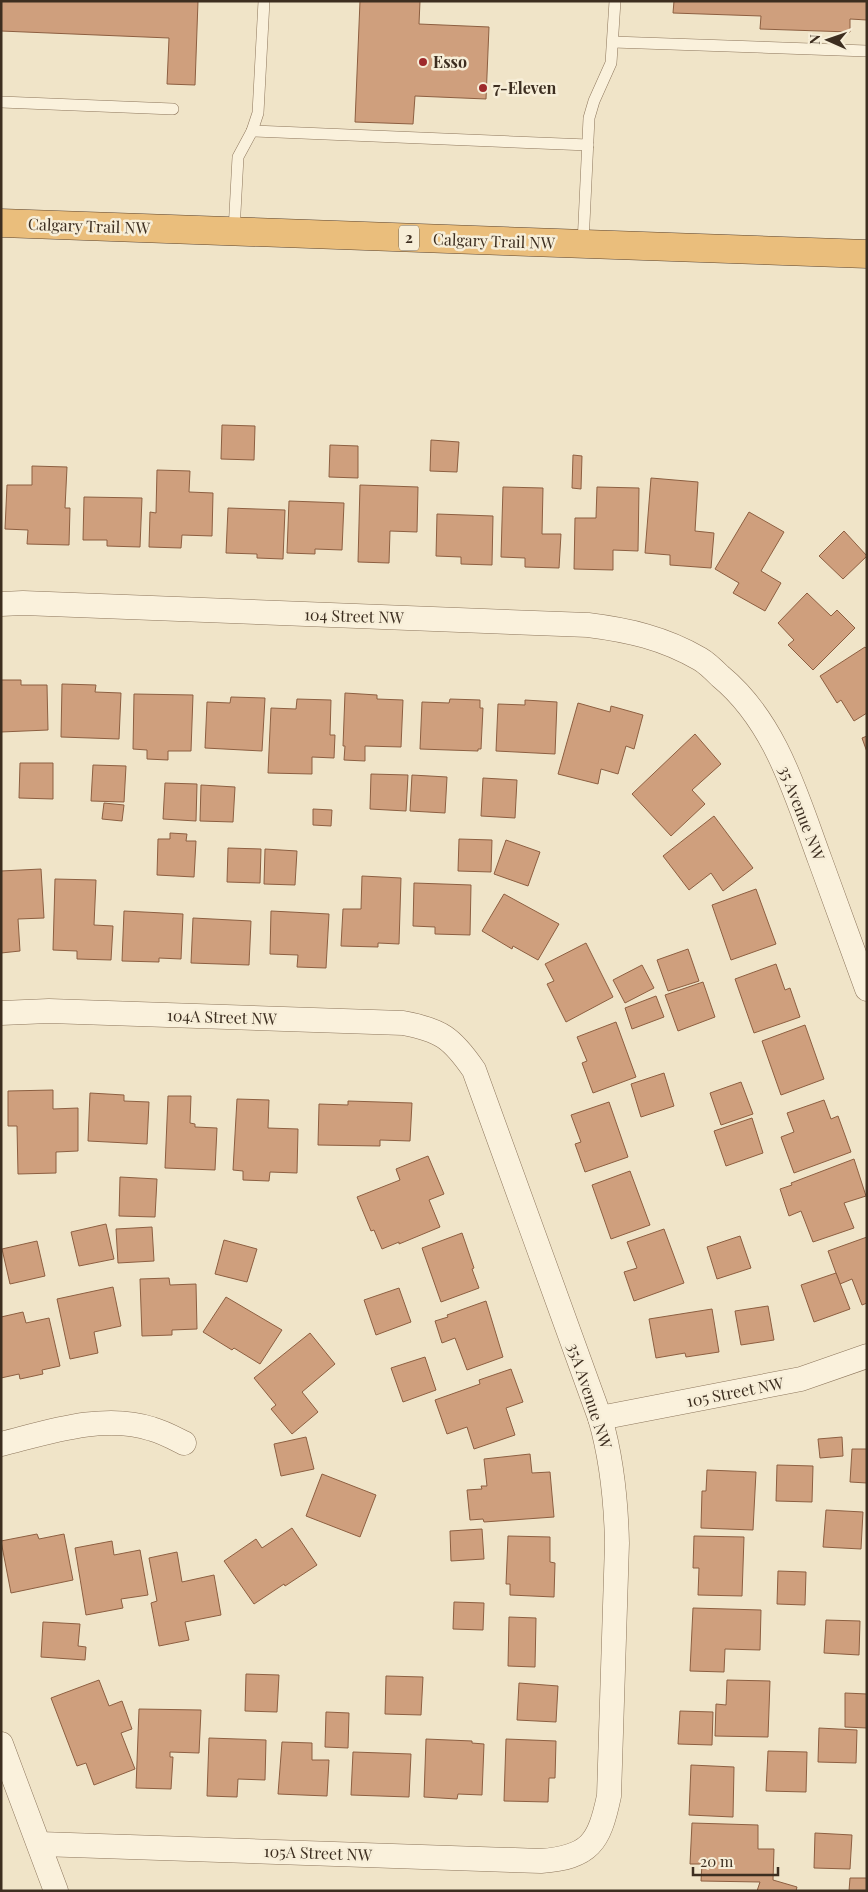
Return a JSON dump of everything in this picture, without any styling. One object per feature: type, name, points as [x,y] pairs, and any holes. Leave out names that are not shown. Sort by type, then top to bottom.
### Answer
[{"type":"highway","name":"Calgary Trail NW","points":[[1,223],[867,254]]},
{"type":"street","name":"104 Street NW","points":[[1,604],[23,603],[588,624],[626,630],[659,640],[701,660]]},
{"type":"street","name":"35 Avenue NW","points":[[701,660],[729,683],[752,709],[771,739],[789,775],[867,989]]},
{"type":"street","name":"104A Street NW","points":[[1,1013],[49,1011],[403,1023],[422,1026],[442,1034]]},
{"type":"street","name":"35A Avenue NW","points":[[442,1034],[462,1052],[474,1070],[600,1418],[612,1468],[617,1508],[617,1543],[610,1790],[606,1812],[592,1844]]},
{"type":"street","name":"105 Street NW","points":[[600,1418],[801,1379],[867,1356]]},
{"type":"street","points":[[1,1444],[86,1425],[112,1424],[135,1425],[153,1429],[184,1442]]},
{"type":"street","points":[[1,1744],[56,1891]]},
{"type":"street","name":"105A Street NW","points":[[40,1844],[541,1861],[562,1859],[578,1854],[592,1844]]},
{"type":"lane","points":[[234,231],[238,157],[252,131],[258,113],[264,1]]},
{"type":"lane","points":[[583,244],[589,118],[594,101],[611,63],[614,42],[615,1]]},
{"type":"lane","points":[[614,42],[867,51]]},
{"type":"lane","points":[[1,102],[173,109]]},
{"type":"lane","points":[[252,131],[588,145]]},
{"type":"building","points":[[1,1],[198,1],[195,85],[167,84],[169,38],[1,31]]},
{"type":"building","name":"Esso","points":[[360,1],[420,1],[419,24],[489,27],[486,99],[415,96],[413,124],[355,122]]},
{"type":"building","points":[[674,1],[867,1],[867,20],[850,19],[850,32],[760,29],[761,16],[673,13]]},
{"type":"building","points":[[222,425],[255,426],[254,460],[221,459]]},
{"type":"building","points":[[431,440],[459,442],[457,472],[430,471]]},
{"type":"building","points":[[330,445],[358,446],[358,478],[329,477]]},
{"type":"building","points":[[573,455],[582,456],[581,489],[572,488]]},
{"type":"building","points":[[32,466],[67,467],[65,508],[70,508],[69,545],[27,544],[28,530],[5,529],[7,485],[32,485]]},
{"type":"building","points":[[157,470],[190,471],[189,492],[213,493],[212,536],[182,535],[181,548],[149,547],[150,512],[156,513]]},
{"type":"building","points":[[651,478],[698,482],[695,531],[714,533],[711,568],[670,565],[670,555],[645,553]]},
{"type":"building","points":[[360,485],[418,487],[417,532],[390,531],[389,563],[358,562]]},
{"type":"building","points":[[503,487],[543,488],[542,534],[561,534],[559,568],[525,567],[525,558],[501,557]]},
{"type":"building","points":[[597,487],[639,488],[638,551],[613,550],[613,570],[574,569],[575,518],[596,518]]},
{"type":"building","points":[[84,497],[142,498],[140,547],[107,546],[107,540],[83,540]]},
{"type":"building","points":[[289,501],[344,503],[342,550],[315,549],[315,554],[287,553]]},
{"type":"building","points":[[228,508],[285,510],[283,559],[257,558],[257,554],[226,553]]},
{"type":"building","points":[[749,512],[784,532],[761,571],[781,583],[765,611],[733,593],[739,583],[715,569]]},
{"type":"building","points":[[437,514],[493,516],[492,565],[461,564],[461,557],[436,556]]},
{"type":"building","points":[[844,531],[867,556],[843,579],[819,556]]},
{"type":"building","points":[[807,593],[831,616],[837,610],[855,628],[813,670],[788,645],[794,640],[778,623]]},
{"type":"building","points":[[865,647],[867,649],[867,713],[854,721],[841,700],[837,703],[820,676]]},
{"type":"building","points":[[1,680],[21,680],[21,685],[47,685],[48,730],[1,732]]},
{"type":"building","points":[[62,684],[96,685],[95,692],[121,693],[119,739],[61,737]]},
{"type":"building","points":[[345,693],[377,695],[377,699],[403,700],[401,747],[365,746],[365,761],[344,760]]},
{"type":"building","points":[[134,694],[193,695],[191,751],[168,751],[168,760],[147,759],[147,750],[133,749]]},
{"type":"building","points":[[231,697],[265,698],[262,751],[205,748],[207,702],[230,703]]},
{"type":"building","points":[[297,699],[331,700],[330,735],[335,735],[334,758],[312,757],[312,774],[268,773],[271,708],[296,709]]},
{"type":"building","points":[[450,699],[480,700],[480,708],[483,708],[481,749],[478,749],[478,751],[420,749],[422,702],[449,703]]},
{"type":"building","points":[[525,700],[557,702],[555,754],[496,751],[498,704],[525,705]]},
{"type":"building","points":[[578,703],[610,712],[611,706],[643,715],[634,749],[626,746],[618,774],[601,769],[598,784],[558,774]]},
{"type":"building","points":[[695,734],[721,764],[692,790],[705,804],[671,836],[632,794]]},
{"type":"building","points":[[867,736],[867,752],[862,738]]},
{"type":"building","points":[[20,763],[53,763],[53,799],[19,798]]},
{"type":"building","points":[[93,765],[126,766],[124,802],[91,801]]},
{"type":"building","points":[[371,774],[408,775],[406,811],[370,809]]},
{"type":"building","points":[[412,775],[447,777],[445,813],[410,811]]},
{"type":"building","points":[[483,778],[517,780],[515,818],[481,816]]},
{"type":"building","points":[[165,783],[197,784],[196,821],[163,819]]},
{"type":"building","points":[[201,785],[235,787],[233,822],[200,821]]},
{"type":"building","points":[[104,803],[124,805],[122,821],[102,819]]},
{"type":"building","points":[[313,809],[332,810],[331,826],[313,825]]},
{"type":"building","points":[[714,816],[753,868],[723,891],[711,873],[689,890],[663,856]]},
{"type":"building","points":[[170,833],[187,834],[186,841],[196,841],[194,877],[157,875],[158,839],[170,839]]},
{"type":"building","points":[[459,839],[492,840],[491,872],[458,871]]},
{"type":"building","points":[[506,840],[540,852],[528,886],[494,874]]},
{"type":"building","points":[[228,848],[261,849],[260,883],[227,882]]},
{"type":"building","points":[[265,849],[297,851],[295,885],[264,884]]},
{"type":"building","points":[[41,869],[44,918],[18,919],[20,951],[1,953],[1,871]]},
{"type":"building","points":[[362,876],[401,878],[399,944],[378,943],[378,947],[341,946],[343,909],[361,909]]},
{"type":"building","points":[[55,879],[96,880],[94,925],[113,926],[111,960],[77,959],[77,951],[53,950]]},
{"type":"building","points":[[414,883],[471,885],[470,935],[435,934],[435,927],[413,926]]},
{"type":"building","points":[[756,889],[776,944],[731,960],[712,905]]},
{"type":"building","points":[[504,894],[559,924],[538,960],[513,946],[512,949],[482,931]]},
{"type":"building","points":[[124,911],[183,914],[181,959],[159,958],[159,962],[122,961]]},
{"type":"building","points":[[271,911],[329,914],[326,968],[297,967],[298,955],[270,954]]},
{"type":"building","points":[[193,918],[251,921],[249,965],[191,963]]},
{"type":"building","points":[[586,943],[613,997],[566,1022],[547,984],[554,981],[545,964]]},
{"type":"building","points":[[688,949],[699,981],[668,991],[657,960]]},
{"type":"building","points":[[776,964],[785,990],[790,988],[800,1017],[754,1033],[735,979]]},
{"type":"building","points":[[642,965],[654,988],[625,1003],[613,980]]},
{"type":"building","points":[[703,982],[715,1017],[678,1031],[665,995]]},
{"type":"building","points":[[656,996],[664,1017],[632,1029],[625,1008]]},
{"type":"building","points":[[616,1022],[636,1077],[593,1093],[582,1063],[587,1061],[577,1037]]},
{"type":"building","points":[[805,1025],[824,1079],[781,1095],[762,1041]]},
{"type":"building","points":[[664,1073],[674,1106],[641,1117],[631,1084]]},
{"type":"building","points":[[741,1082],[753,1114],[721,1125],[710,1093]]},
{"type":"building","points":[[53,1090],[53,1109],[78,1108],[78,1151],[56,1152],[56,1173],[18,1174],[17,1126],[8,1126],[8,1091]]},
{"type":"building","points":[[90,1093],[124,1095],[124,1101],[149,1102],[147,1144],[88,1141]]},
{"type":"building","points":[[168,1096],[191,1096],[190,1123],[195,1124],[195,1127],[217,1128],[215,1170],[165,1168]]},
{"type":"building","points":[[237,1099],[269,1100],[268,1128],[298,1129],[297,1173],[270,1172],[269,1181],[243,1180],[243,1171],[233,1170]]},
{"type":"building","points":[[824,1100],[831,1119],[838,1116],[851,1152],[794,1173],[781,1137],[794,1132],[787,1113]]},
{"type":"building","points":[[348,1101],[412,1103],[410,1141],[380,1140],[380,1146],[318,1145],[319,1104],[348,1105]]},
{"type":"building","points":[[609,1102],[628,1157],[585,1172],[575,1144],[581,1142],[571,1115]]},
{"type":"building","points":[[752,1118],[763,1153],[726,1166],[714,1131]]},
{"type":"building","points":[[428,1156],[444,1194],[429,1200],[440,1227],[382,1249],[374,1230],[371,1231],[357,1197],[400,1180],[396,1169]]},
{"type":"building","points":[[854,1159],[866,1196],[844,1203],[854,1228],[813,1242],[801,1211],[789,1216],[780,1189]]},
{"type":"building","points":[[630,1171],[650,1225],[611,1239],[592,1185]]},
{"type":"building","points":[[120,1177],[157,1179],[155,1217],[119,1216]]},
{"type":"building","points":[[106,1224],[114,1259],[79,1266],[71,1232]]},
{"type":"building","points":[[152,1227],[154,1261],[118,1263],[116,1229]]},
{"type":"building","points":[[664,1229],[684,1283],[634,1301],[624,1272],[637,1268],[627,1242]]},
{"type":"building","points":[[462,1233],[479,1288],[441,1302],[422,1248]]},
{"type":"building","points":[[740,1236],[751,1268],[717,1279],[707,1247]]},
{"type":"building","points":[[867,1237],[867,1303],[862,1305],[852,1279],[840,1284],[828,1251]]},
{"type":"building","points":[[224,1240],[257,1249],[247,1282],[215,1274]]},
{"type":"building","points":[[37,1241],[45,1276],[10,1284],[2,1249]]},
{"type":"building","points":[[836,1273],[850,1309],[814,1322],[801,1285]]},
{"type":"building","points":[[169,1278],[170,1285],[196,1284],[197,1329],[172,1330],[172,1335],[142,1336],[140,1279]]},
{"type":"building","points":[[113,1287],[121,1326],[94,1332],[98,1353],[70,1359],[57,1299]]},
{"type":"building","points":[[399,1288],[411,1322],[376,1335],[364,1300]]},
{"type":"building","points":[[226,1297],[282,1330],[260,1364],[203,1332]]},
{"type":"building","points":[[486,1301],[503,1357],[467,1370],[455,1338],[442,1343],[435,1321]]},
{"type":"building","points":[[768,1306],[774,1340],[741,1345],[735,1311]]},
{"type":"building","points":[[712,1309],[719,1352],[686,1357],[685,1353],[656,1358],[649,1319]]},
{"type":"building","points":[[23,1312],[26,1323],[49,1318],[60,1366],[42,1370],[43,1374],[20,1379],[19,1374],[1,1378],[1,1317]]},
{"type":"building","points":[[310,1333],[335,1364],[302,1392],[318,1412],[292,1434],[271,1409],[276,1405],[254,1378]]},
{"type":"building","points":[[425,1357],[436,1390],[403,1402],[391,1368]]},
{"type":"building","points":[[511,1369],[523,1402],[506,1408],[515,1435],[474,1449],[467,1427],[447,1434],[435,1400],[480,1384],[479,1380]]},
{"type":"building","points":[[306,1437],[314,1469],[281,1476],[274,1444]]},
{"type":"building","points":[[842,1437],[843,1456],[820,1458],[818,1439]]},
{"type":"building","points":[[852,1449],[867,1449],[867,1483],[850,1482]]},
{"type":"building","points":[[530,1454],[532,1473],[550,1472],[554,1517],[484,1522],[483,1519],[470,1520],[467,1490],[482,1489],[481,1486],[487,1486],[484,1459]]},
{"type":"building","points":[[777,1465],[813,1466],[812,1502],[776,1501]]},
{"type":"building","points":[[707,1470],[756,1472],[753,1530],[701,1528],[702,1491],[706,1491]]},
{"type":"building","points":[[322,1474],[376,1495],[360,1537],[306,1516]]},
{"type":"building","points":[[826,1510],[863,1512],[861,1549],[823,1547]]},
{"type":"building","points":[[292,1528],[317,1565],[254,1604],[224,1561],[256,1539],[262,1548]]},
{"type":"building","points":[[482,1529],[484,1559],[451,1561],[450,1531]]},
{"type":"building","points":[[37,1534],[39,1539],[64,1534],[73,1580],[11,1593],[1,1541]]},
{"type":"building","points":[[508,1536],[550,1537],[550,1562],[555,1563],[554,1597],[510,1595],[510,1584],[506,1584]]},
{"type":"building","points":[[694,1536],[744,1537],[742,1596],[698,1595],[699,1568],[693,1568]]},
{"type":"building","points":[[112,1541],[114,1555],[140,1550],[148,1595],[121,1599],[123,1608],[86,1615],[75,1548]]},
{"type":"building","points":[[177,1552],[182,1582],[214,1575],[221,1615],[185,1622],[189,1640],[159,1646],[151,1603],[157,1601],[149,1558]]},
{"type":"building","points":[[778,1571],[806,1572],[805,1605],[777,1604]]},
{"type":"building","points":[[454,1602],[484,1603],[483,1630],[453,1629]]},
{"type":"building","points":[[693,1608],[761,1610],[760,1650],[725,1649],[724,1672],[690,1671]]},
{"type":"building","points":[[509,1617],[536,1618],[535,1667],[508,1666]]},
{"type":"building","points":[[826,1620],[860,1621],[859,1655],[824,1653]]},
{"type":"building","points":[[43,1622],[80,1624],[78,1646],[86,1647],[85,1660],[41,1657]]},
{"type":"building","points":[[246,1674],[279,1675],[277,1712],[245,1711]]},
{"type":"building","points":[[386,1676],[423,1677],[421,1715],[385,1714]]},
{"type":"building","points":[[99,1680],[109,1706],[122,1701],[132,1729],[121,1733],[135,1769],[94,1785],[86,1763],[77,1766],[51,1698]]},
{"type":"building","points":[[727,1680],[770,1681],[768,1737],[715,1736],[716,1704],[726,1705]]},
{"type":"building","points":[[519,1683],[558,1686],[556,1722],[517,1720]]},
{"type":"building","points":[[845,1693],[867,1694],[867,1728],[845,1727]]},
{"type":"building","points":[[139,1709],[201,1710],[199,1753],[170,1752],[170,1757],[173,1757],[171,1789],[136,1788]]},
{"type":"building","points":[[680,1711],[713,1712],[712,1745],[678,1744]]},
{"type":"building","points":[[326,1712],[349,1713],[348,1748],[325,1747]]},
{"type":"building","points":[[819,1728],[857,1730],[856,1763],[818,1762]]},
{"type":"building","points":[[209,1738],[266,1740],[265,1780],[238,1779],[237,1797],[207,1796]]},
{"type":"building","points":[[426,1739],[472,1741],[472,1743],[484,1744],[482,1795],[458,1794],[457,1799],[424,1797]]},
{"type":"building","points":[[506,1739],[556,1741],[555,1778],[549,1778],[548,1802],[504,1801]]},
{"type":"building","points":[[282,1742],[312,1743],[312,1760],[329,1760],[327,1796],[278,1794]]},
{"type":"building","points":[[768,1751],[807,1752],[806,1792],[766,1791]]},
{"type":"building","points":[[353,1752],[411,1754],[409,1797],[351,1795]]},
{"type":"building","points":[[691,1765],[734,1767],[733,1817],[689,1815]]},
{"type":"building","points":[[692,1823],[758,1825],[758,1849],[774,1849],[773,1880],[797,1887],[796,1891],[757,1891],[760,1882],[701,1881],[702,1864],[690,1864]]},
{"type":"building","points":[[815,1833],[852,1835],[850,1869],[814,1868]]},
{"type":"building","points":[[850,1878],[867,1878],[867,1891],[849,1891]]},
{"type":"place","name":"Esso","points":[[423,62]]},
{"type":"place","name":"7-Eleven","points":[[483,88]]}]
